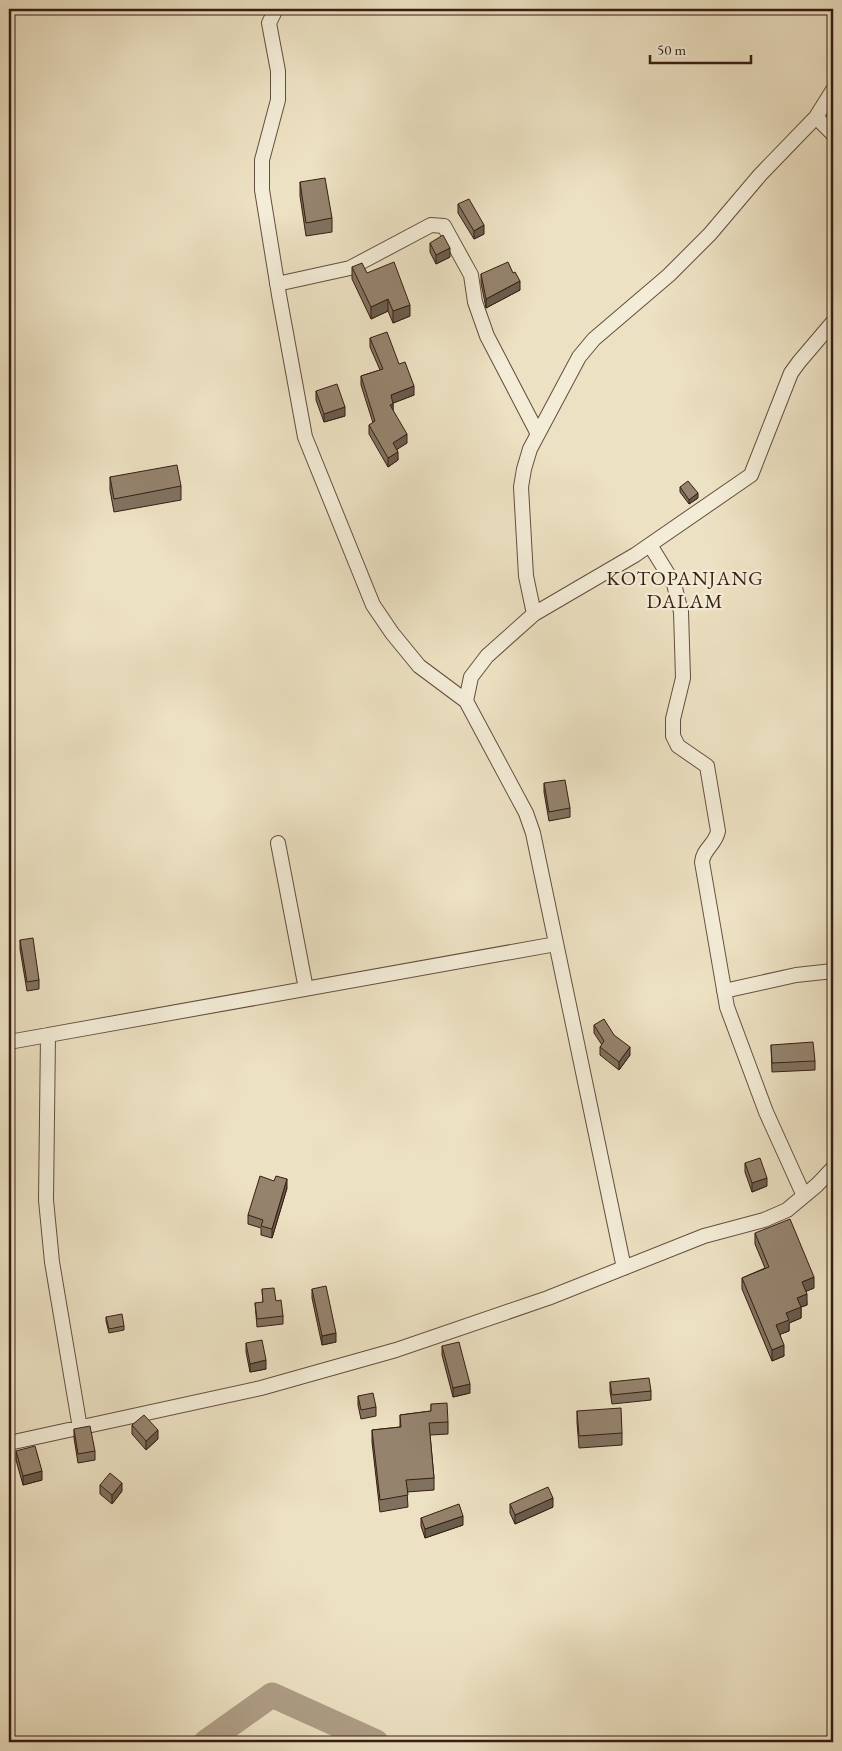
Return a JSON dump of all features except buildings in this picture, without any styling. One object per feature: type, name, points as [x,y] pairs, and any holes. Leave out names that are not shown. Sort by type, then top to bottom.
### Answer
[{"type":"street","points":[[276,9],[269,23],[278,71],[278,100],[261,169],[262,190],[305,437],[374,605],[392,633],[419,666],[466,701],[526,812],[533,832],[624,1268]]},
{"type":"street","points":[[534,614],[526,576],[522,487],[524,469],[530,449],[579,357],[594,339],[670,276],[710,234],[760,175],[816,117],[833,90]]},
{"type":"street","points":[[816,117],[833,134]]},
{"type":"street","points":[[277,284],[350,268],[431,225],[444,226],[471,275],[475,302],[487,336],[538,434]]},
{"type":"street","points":[[466,701],[471,677],[487,656],[534,614],[650,545],[751,475],[791,373],[833,322]]},
{"type":"street","points":[[650,545],[674,584],[681,612],[684,678],[673,719],[673,736],[678,746],[705,764],[709,776],[717,836],[705,852],[702,862],[727,1007],[766,1112],[804,1196]]},
{"type":"street","points":[[278,843],[306,989]]},
{"type":"street","points":[[9,1042],[556,944]]},
{"type":"street","points":[[724,991],[796,975],[833,971]]},
{"type":"street","points":[[48,1035],[46,1200],[52,1262],[80,1428]]},
{"type":"street","points":[[9,1443],[262,1388],[396,1350],[548,1298],[704,1236],[764,1220],[787,1210],[833,1168]]},
{"type":"waterway","points":[[206,1742],[272,1695],[376,1742]]},
{"type":"district","name":"KOTOPANJANG DALAM","points":[[685,590]]}]
